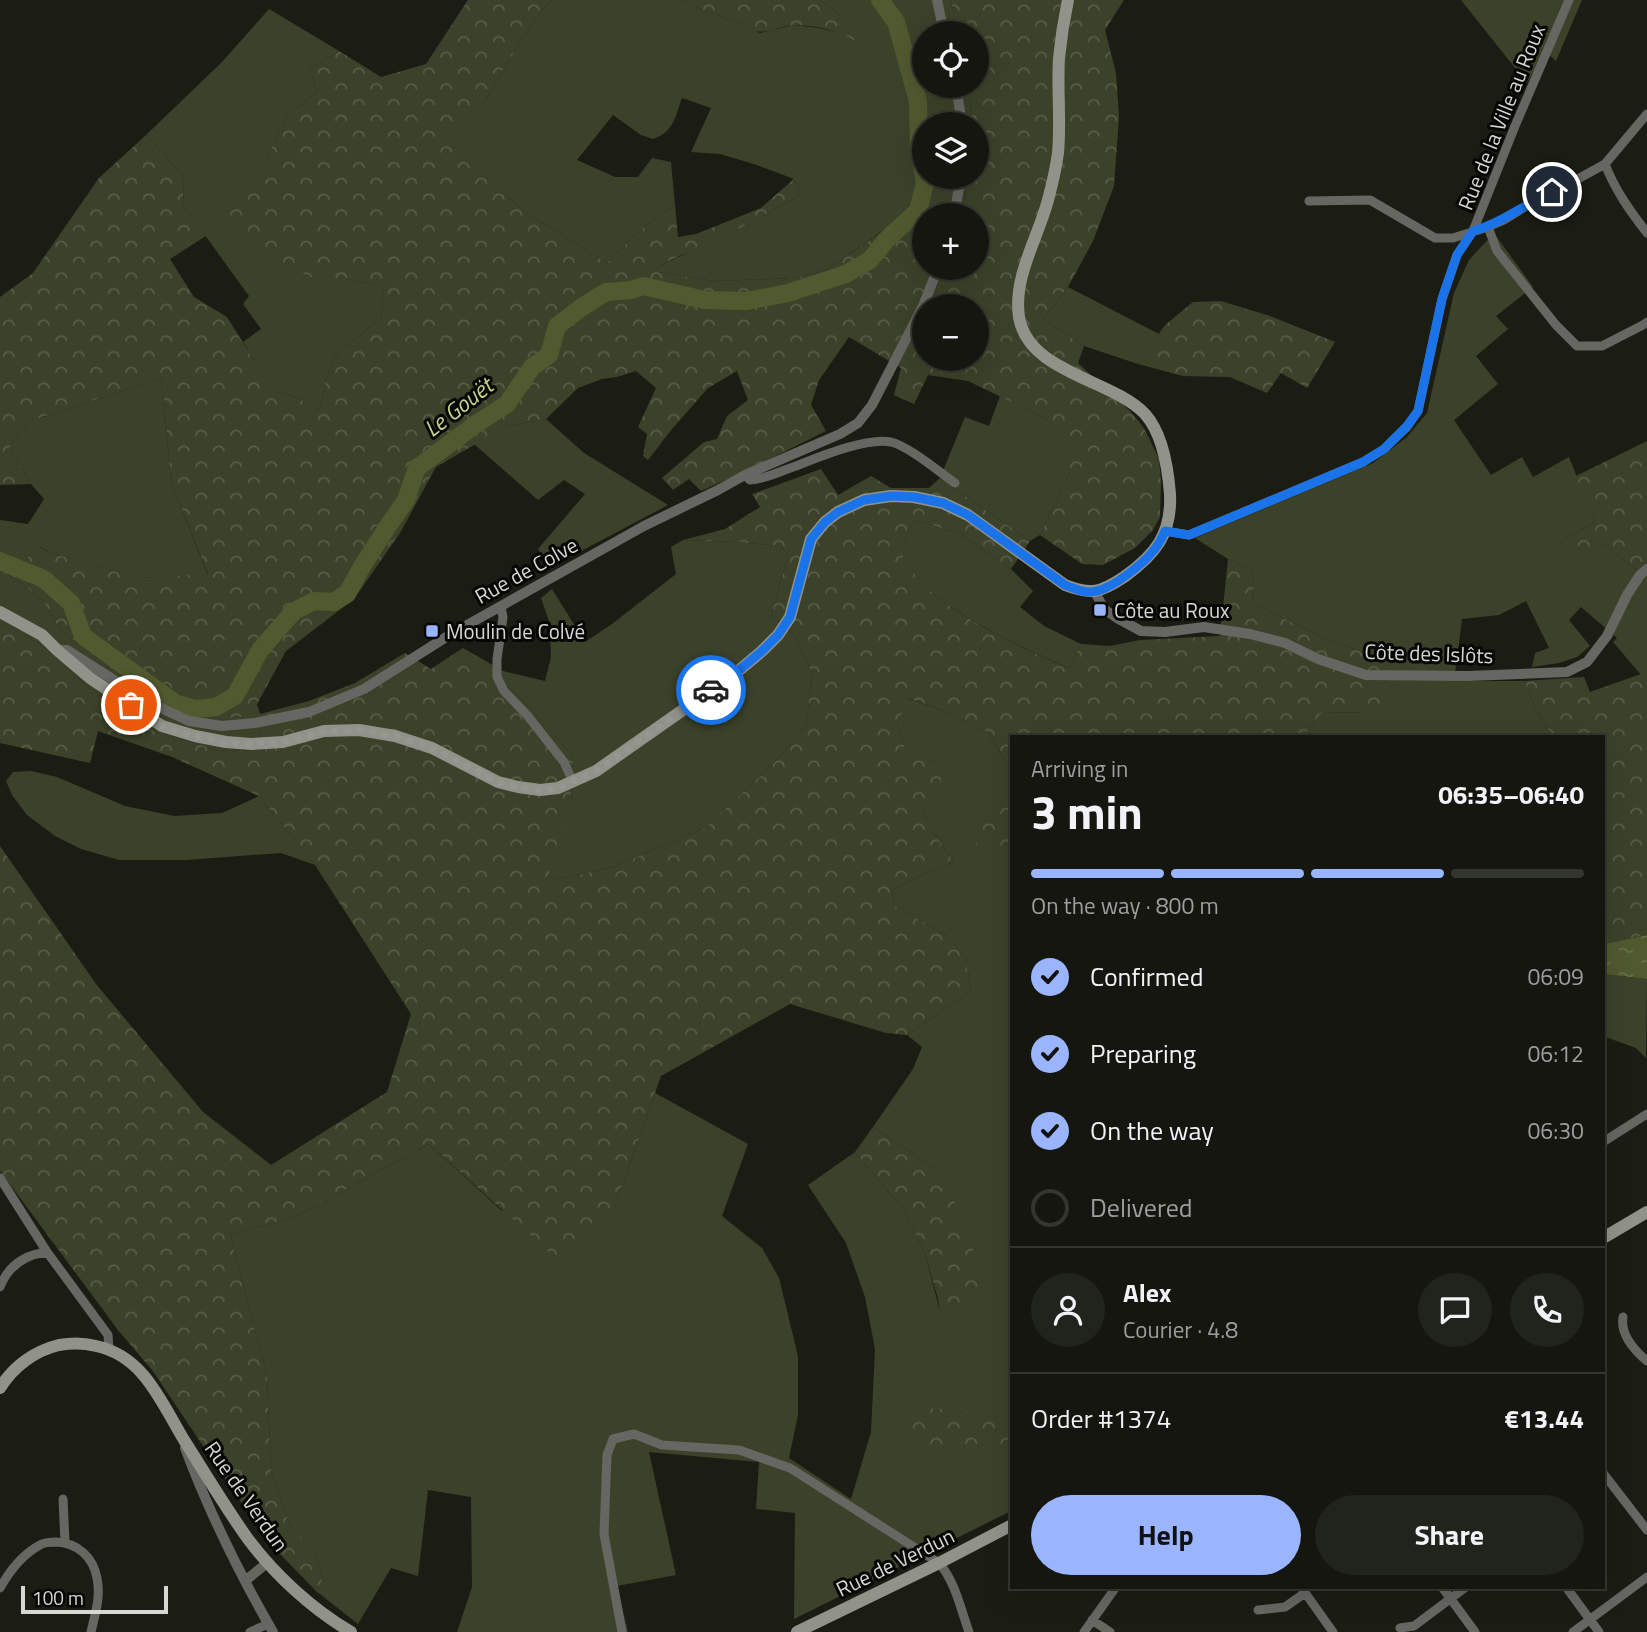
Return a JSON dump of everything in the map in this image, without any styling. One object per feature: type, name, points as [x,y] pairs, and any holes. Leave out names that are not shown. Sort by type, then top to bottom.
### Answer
[{"type":"main road","points":[[0,612],[42,635],[90,678],[162,726],[226,743],[283,742],[324,732],[359,730],[395,736],[432,748],[498,782],[540,790],[558,788],[596,771],[737,672],[762,651],[778,635],[790,617],[811,539],[825,522],[838,512],[864,500],[891,496],[943,503],[968,515],[1065,585],[1082,592],[1095,592],[1124,577],[1152,554],[1165,531],[1171,510],[1163,451],[1150,422],[1123,397],[1081,379],[1041,354],[1027,338],[1019,320],[1017,300],[1021,278],[1049,199],[1058,153],[1059,59],[1068,0]]},
{"type":"main road","points":[[1605,1237],[1647,1212]]},
{"type":"main road","points":[[0,1388],[15,1368],[54,1346],[73,1343],[108,1349]]},
{"type":"main road","name":"Rue de Verdun","points":[[108,1349],[129,1360],[151,1382],[229,1512],[267,1563],[303,1596],[351,1632]]},
{"type":"main road","name":"Rue de Verdun","points":[[797,1632],[1010,1527]]},
{"type":"street","points":[[937,0],[941,21]]},
{"type":"street","name":"Rue de la Ville au Roux","points":[[1165,531],[1189,535],[1363,462],[1384,449],[1407,426],[1418,411],[1442,299],[1457,255],[1473,231],[1514,126],[1569,0]]},
{"type":"street","points":[[1308,201],[1370,200],[1435,238],[1453,238],[1488,227],[1605,164],[1647,114]]},
{"type":"street","points":[[1605,164],[1617,191],[1647,233]]},
{"type":"street","points":[[1488,227],[1497,251],[1556,326],[1577,346],[1602,346],[1647,322]]},
{"type":"street","name":"Rue de Colve","points":[[57,650],[67,650],[149,703],[189,721],[222,726],[255,723],[309,712],[364,689],[451,634],[644,526],[745,475],[840,434],[858,423],[873,405],[933,280]]},
{"type":"street","points":[[745,475],[750,480],[764,479],[827,454],[872,441],[889,442],[903,447],[955,483]]},
{"type":"street","name":"Côte des Islôts","points":[[1095,592],[1104,608],[1141,631],[1166,632],[1204,627],[1250,634],[1285,643],[1318,659],[1366,675],[1468,676],[1567,672],[1587,663],[1608,636],[1628,594],[1647,569]]},
{"type":"street","points":[[501,607],[503,617],[497,677],[504,691],[564,762],[573,782]]},
{"type":"street","points":[[1605,1141],[1647,1114]]},
{"type":"street","points":[[0,1178],[47,1252],[108,1335],[108,1349]]},
{"type":"street","points":[[0,1287],[5,1273],[20,1261],[33,1254],[47,1252]]},
{"type":"street","points":[[1623,1317],[1622,1326],[1633,1349],[1647,1361]]},
{"type":"street","points":[[180,1432],[199,1486],[270,1628],[250,1632]]},
{"type":"street","points":[[622,1632],[604,1534],[607,1455],[613,1439],[634,1434],[662,1444],[739,1450],[790,1468],[939,1563],[958,1599],[969,1632]]},
{"type":"street","points":[[1605,1476],[1647,1530]]},
{"type":"street","points":[[62,1499],[65,1542]]},
{"type":"street","points":[[0,1588],[13,1567],[41,1544],[65,1542],[82,1550],[88,1556],[99,1591],[98,1608],[91,1632]]},
{"type":"street","points":[[245,1581],[267,1563]]},
{"type":"street","points":[[1573,1632],[1647,1577]]},
{"type":"street","points":[[1084,1632],[1114,1589]]},
{"type":"street","points":[[1443,1589],[1475,1632]]},
{"type":"street","points":[[1400,1628],[1414,1626],[1463,1589]]},
{"type":"street","points":[[1567,1589],[1599,1632]]},
{"type":"street","points":[[1258,1610],[1285,1606],[1303,1590],[1333,1632]]},
{"type":"street","points":[[1092,1619],[1110,1632]]},
{"type":"green space","points":[[468,0],[552,0],[542,10],[505,66],[486,100],[446,143],[525,212],[607,263],[640,230],[675,205],[678,237],[696,234],[761,208],[794,179],[800,195],[727,235],[670,260],[652,271],[714,281],[795,278],[827,270],[898,220],[912,230],[912,280],[989,280],[989,203],[965,203],[966,189],[989,189],[989,112],[971,112],[969,98],[989,98],[989,21],[955,21],[951,0],[1124,0],[1105,30],[1116,73],[1119,117],[1114,186],[1093,241],[1068,287],[1043,319],[1084,346],[1078,363],[1131,412],[1144,428],[1159,459],[1160,517],[1153,530],[1135,548],[1103,565],[1082,564],[1040,535],[1070,472],[1070,438],[1043,417],[968,381],[928,375],[914,404],[894,395],[901,368],[849,337],[819,380],[811,405],[826,431],[701,491],[689,479],[673,490],[662,478],[704,442],[717,439],[727,416],[748,400],[737,371],[708,388],[648,460],[643,456],[647,434],[638,427],[656,388],[636,371],[578,388],[546,419],[507,426],[436,467],[400,533],[354,599],[286,651],[257,704],[239,718],[194,715],[164,703],[61,631],[42,600],[17,579],[0,572],[0,551],[23,563],[38,546],[51,553],[140,578],[208,574],[171,482],[162,378],[30,421],[10,447],[31,484],[0,485],[0,297],[33,273],[99,178],[146,135],[184,178],[183,205],[206,236],[170,259],[194,297],[227,317],[255,362],[279,390],[303,401],[307,419],[321,406],[325,382],[337,354],[381,318],[382,286],[345,278],[314,278],[251,251],[232,227],[227,200],[257,185],[269,152],[288,115],[317,92],[310,69],[339,51],[381,77],[426,64]]},
{"type":"green space","points":[[552,0],[683,0],[760,33],[793,25],[843,34],[858,42],[839,15],[820,0],[951,0],[955,21],[912,21],[912,98],[969,98],[971,112],[912,112],[912,189],[966,189],[965,203],[912,203],[912,230],[897,220],[827,270],[795,278],[714,281],[651,271],[739,229],[800,195],[794,179],[720,154],[691,152],[711,108],[682,98],[673,123],[660,136],[653,139],[641,135],[613,115],[577,160],[615,177],[638,177],[652,158],[671,162],[675,205],[640,230],[607,263],[525,212],[445,143],[486,100],[542,10]]},
{"type":"green space","points":[[683,0],[820,0],[839,15],[860,43],[817,27],[794,25],[763,32],[752,30]]},
{"type":"green space","points":[[1461,0],[1582,0],[1556,61],[1545,51],[1527,83]]},
{"type":"green space","points":[[269,9],[339,51],[310,69],[317,92],[288,115],[269,152],[257,186],[314,278],[345,278],[382,286],[381,318],[337,354],[325,382],[321,406],[306,420],[303,401],[279,390],[255,362],[243,342],[261,329],[243,304],[249,296],[183,205],[184,178],[146,135],[222,62]]},
{"type":"green space","points":[[1494,233],[1533,287],[1496,316],[1508,329],[1476,356],[1498,384],[1454,420],[1491,475],[1522,457],[1533,477],[1569,457],[1595,522],[1558,543],[1597,539],[1647,578],[1647,682],[1613,642],[1617,638],[1581,607],[1569,620],[1590,646],[1577,657],[1532,667],[1535,653],[1549,648],[1526,601],[1499,615],[1462,619],[1454,681],[1524,681],[1551,735],[1305,735],[1322,713],[1369,712],[1383,660],[1318,635],[1254,604],[1252,571],[1195,538],[1373,463],[1407,437],[1427,413],[1454,293],[1469,260]]},
{"type":"green space","points":[[1068,287],[1159,334],[1138,364],[1084,346],[1043,319]]},
{"type":"green space","points":[[1221,301],[1270,316],[1335,342],[1307,388],[1281,373],[1267,393],[1230,377],[1183,376],[1138,364],[1165,325],[1193,302]]},
{"type":"green space","points":[[162,378],[171,482],[208,575],[139,578],[51,553],[39,546],[23,563],[0,551],[0,520],[28,524],[44,499],[31,484],[10,447],[30,421]]},
{"type":"green space","points":[[1000,396],[1043,417],[1071,438],[1070,472],[1040,535],[1030,541],[940,478],[965,417],[989,426]]},
{"type":"green space","points":[[546,419],[584,453],[668,505],[551,567],[538,549],[585,494],[564,480],[538,500],[474,444],[507,426]]},
{"type":"green space","points":[[1647,441],[1647,578],[1597,539],[1578,558],[1558,543],[1595,522],[1576,476]]},
{"type":"green space","points":[[821,469],[838,495],[871,476],[891,488],[929,488],[940,478],[1030,541],[1011,569],[961,534],[914,520],[903,543],[903,560],[930,591],[955,610],[1002,637],[1069,668],[1081,644],[1110,646],[1140,640],[1220,636],[1228,559],[1252,571],[1254,604],[1318,635],[1383,660],[1387,700],[1369,712],[1322,713],[1305,735],[1010,735],[1010,773],[989,733],[945,711],[907,698],[898,724],[906,753],[937,762],[944,792],[922,804],[931,829],[954,862],[892,890],[894,905],[947,936],[966,958],[971,991],[907,1035],[886,1033],[790,1004],[661,1076],[613,1212],[559,1261],[429,1144],[295,1217],[230,1234],[267,1376],[271,1471],[289,1524],[315,1552],[323,1580],[316,1591],[255,1523],[152,1370],[118,1330],[0,1171],[0,846],[96,984],[203,1112],[271,1165],[387,1092],[411,1014],[315,865],[259,796],[172,757],[98,731],[90,763],[0,743],[0,625],[14,628],[45,648],[90,689],[163,733],[219,751],[259,750],[260,714],[309,701],[355,683],[405,653],[431,669],[463,648],[503,671],[503,684],[522,699],[573,756],[571,803],[548,877],[560,879],[613,867],[705,828],[772,765],[806,727],[812,673],[794,634],[771,616],[788,555],[781,546],[683,540],[725,529],[760,507],[752,494]]},
{"type":"green space","points":[[914,520],[961,534],[1011,569],[1033,591],[1020,607],[1044,626],[1081,644],[1069,668],[987,629],[930,591],[903,561],[903,543]]},
{"type":"green space","points":[[683,540],[781,546],[788,555],[771,616],[794,634],[812,673],[806,727],[772,765],[705,828],[613,867],[560,879],[547,877],[571,803],[573,756],[522,699],[503,684],[503,671],[545,681],[551,657],[550,624],[541,598],[552,589],[585,642],[676,574],[671,547]]},
{"type":"green space","points":[[0,572],[17,579],[42,600],[61,631],[164,703],[238,718],[257,704],[260,714],[259,750],[219,751],[163,733],[90,689],[45,648],[14,628],[0,625]]},
{"type":"green space","points":[[1641,674],[1647,682],[1647,935],[1609,943],[1605,942],[1605,735],[1551,735],[1524,681],[1584,677],[1590,692]]},
{"type":"green space","points":[[906,698],[945,711],[989,733],[1010,772],[1010,1511],[794,1619],[795,1513],[756,1509],[759,1462],[649,1452],[676,1575],[617,1586],[628,1632],[457,1632],[472,1587],[471,1497],[428,1490],[418,1576],[391,1568],[358,1624],[316,1591],[323,1580],[315,1552],[289,1524],[271,1471],[267,1376],[230,1234],[295,1217],[429,1144],[502,1211],[613,1212],[655,1093],[748,1144],[722,1216],[762,1248],[779,1278],[798,1356],[798,1415],[789,1458],[851,1499],[871,1432],[875,1349],[865,1297],[846,1243],[808,1185],[855,1152],[904,1210],[925,1254],[940,1311],[937,1170],[873,1127],[913,1069],[922,1047],[907,1035],[971,991],[966,958],[947,936],[894,905],[892,890],[954,862],[931,829],[922,804],[937,762],[906,754],[898,724]]},
{"type":"green space","points":[[31,771],[57,777],[125,806],[174,816],[222,813],[259,796],[315,865],[281,853],[186,860],[119,860],[81,849],[55,836],[27,815],[12,795],[6,781],[13,772]]},
{"type":"green space","points":[[1010,807],[1010,849],[975,853],[982,811]]},
{"type":"green space","points":[[1605,974],[1647,979],[1646,1058],[1636,1048],[1605,1037]]},
{"type":"green space","points":[[873,1127],[937,1170],[959,1210],[988,1293],[940,1312],[925,1254],[904,1210],[855,1152]]},
{"type":"green space","points":[[909,1408],[1010,1417],[1010,1453],[907,1447]]},
{"type":"water","points":[[1647,935],[1647,979],[1605,974],[1605,942]]},
{"type":"waterway","name":"Le Gouët","points":[[0,561],[44,579],[71,603],[83,636],[175,703],[195,709],[216,707],[235,696],[260,650],[294,611],[314,601],[334,602],[347,594],[406,500],[417,468],[507,404],[532,367],[549,355],[557,326],[582,307],[606,292],[643,286],[705,300],[747,301],[788,293],[846,274],[870,260],[888,238],[918,211],[925,183],[919,150],[918,101],[896,22],[880,0]]},
{"type":"way so far","points":[[131,705],[162,726],[226,743],[283,742],[324,732],[359,730],[395,736],[432,748],[498,782],[540,790],[558,788],[596,771],[711,690]]},
{"type":"place","name":"Côte au Roux","points":[[1100,610]]},
{"type":"place","name":"Moulin de Colvé","points":[[432,631]]},
{"type":"route","points":[[711,690],[737,672],[778,635],[790,617],[811,539],[825,522],[838,512],[864,500],[891,496],[943,503],[968,515],[1065,585],[1082,592],[1095,592],[1124,577],[1152,554],[1165,531],[1189,535],[1363,462],[1384,449],[1418,411],[1442,299],[1457,255],[1473,231],[1488,227],[1552,192]]}]
